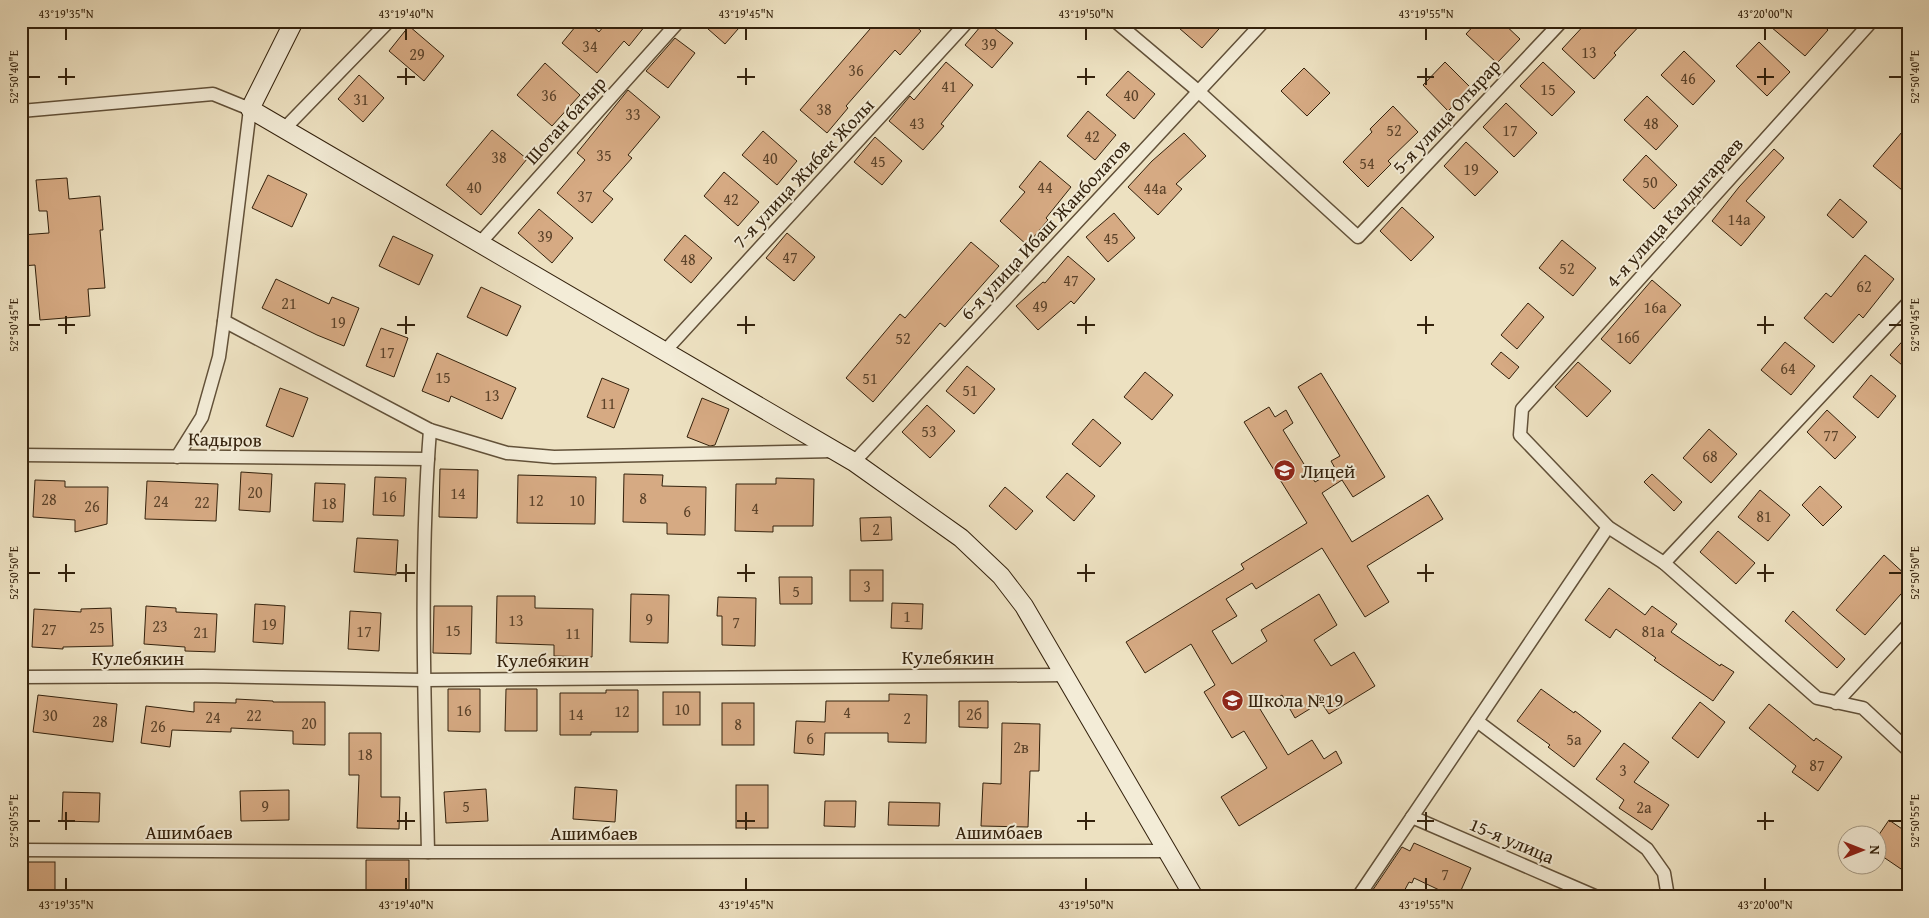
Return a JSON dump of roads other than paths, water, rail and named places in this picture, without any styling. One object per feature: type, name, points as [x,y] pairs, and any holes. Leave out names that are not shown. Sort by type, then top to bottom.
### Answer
[{"type":"street","points":[[177,457],[202,417],[219,357],[250,109],[294,21]]},
{"type":"street","points":[[284,129],[389,21]]},
{"type":"street","name":"Шотан батыр","points":[[480,243],[678,21]]},
{"type":"street","name":"7-я улица Жибек Жолы","points":[[665,351],[968,21]]},
{"type":"street","points":[[1115,21],[1198,91]]},
{"type":"street","name":"6-я улица Ибаш Жанболатов","points":[[854,462],[1264,21]]},
{"type":"street","name":"5-я улица Отырар","points":[[1198,91],[1358,236],[1562,21]]},
{"type":"street","name":"4-я улица Калдыгараев","points":[[1608,527],[1520,435],[1522,408],[1872,21]]},
{"type":"street","points":[[21,110],[213,94],[250,109],[854,462],[961,538],[1001,576],[1024,606],[1194,897]]},
{"type":"street","points":[[1664,563],[1908,303]]},
{"type":"street","points":[[224,321],[430,430],[507,453],[554,457],[837,451]]},
{"type":"street","points":[[428,852],[424,680],[430,430]]},
{"type":"street","name":"Кадыров","points":[[21,455],[428,459]]},
{"type":"street","points":[[1358,897],[1608,527],[1664,563],[1816,698],[1863,708],[1908,750]]},
{"type":"street","points":[[1836,703],[1908,625]]},
{"type":"street","name":"Кулебякин","points":[[21,677],[203,676],[424,680],[1064,675]]},
{"type":"street","points":[[1477,721],[1647,850],[1664,873],[1668,897]]},
{"type":"street","name":"15-я улица","points":[[1412,817],[1598,897]]},
{"type":"street","name":"Ашимбаев","points":[[21,850],[428,852],[1167,851]]},
{"type":"place","name":"Лицей","points":[[1285,471]]},
{"type":"place","name":"Школа №19","points":[[1232,700]]}]
